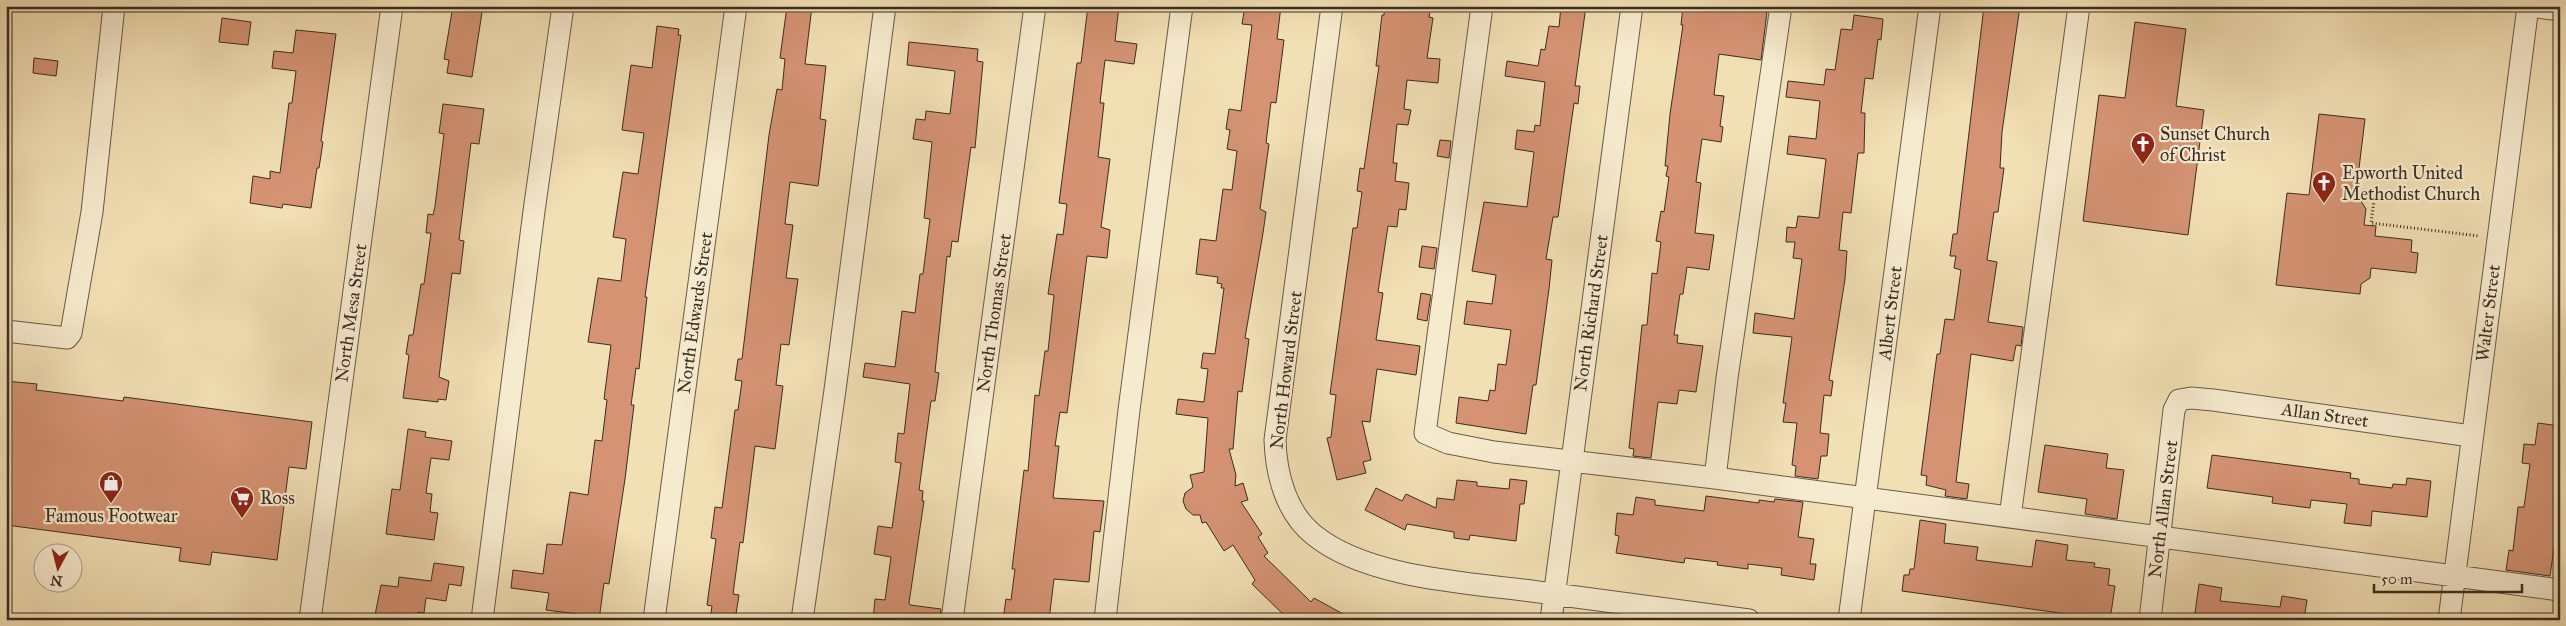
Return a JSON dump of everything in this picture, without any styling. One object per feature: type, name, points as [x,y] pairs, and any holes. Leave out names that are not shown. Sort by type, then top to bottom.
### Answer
[{"type":"street","points":[[6,332],[56,338],[67,338],[71,333],[92,212],[114,6]]},
{"type":"street","name":"North Mesa Street","points":[[310,620],[392,6]]},
{"type":"street","points":[[482,620],[534,211],[563,6]]},
{"type":"street","name":"North Edwards Street","points":[[654,620],[736,6]]},
{"type":"street","points":[[802,620],[838,370],[884,6]]},
{"type":"street","name":"North Thomas Street","points":[[952,620],[1035,6]]},
{"type":"street","points":[[1104,620],[1130,400],[1182,6]]},
{"type":"street","name":"North Howard Street","points":[[1332,6],[1276,424],[1275,458],[1280,479],[1291,506],[1308,529],[1324,543],[1358,562],[1416,574],[1749,620]]},
{"type":"street","points":[[1482,6],[1425,433],[1448,443],[1494,452],[1716,478],[2560,590]]},
{"type":"street","name":"North Richard Street","points":[[1551,620],[1632,6]]},
{"type":"street","points":[[1716,478],[1727,378],[1781,6]]},
{"type":"street","name":"Albert Street","points":[[1849,620],[1930,6]]},
{"type":"street","points":[[2010,517],[2079,6]]},
{"type":"street","points":[[2529,6],[2560,10]]},
{"type":"street","name":"Walter Street","points":[[2449,620],[2529,6]]},
{"type":"street","name":"Allan Street","points":[[2179,400],[2191,398],[2213,400],[2472,436]]},
{"type":"street","name":"North Allan Street","points":[[2150,620],[2174,410],[2179,400]]},
{"type":"path","points":[[2376,193],[2371,223],[2482,237]]},
{"type":"building","points":[[453,6],[483,6],[472,77],[447,73],[449,60],[444,59]]},
{"type":"building","points":[[787,6],[812,6],[805,64],[826,66],[820,119],[826,120],[818,186],[790,182],[785,224],[793,225],[786,278],[798,279],[789,345],[781,344],[776,385],[783,386],[775,449],[755,446],[743,543],[740,542],[733,594],[739,595],[735,620],[710,620],[712,606],[707,605],[716,539],[711,538],[715,507],[722,508],[735,410],[738,410],[742,381],[735,380],[738,359],[742,359],[769,135],[777,89],[782,90],[785,59],[780,58]]},
{"type":"building","points":[[1088,6],[1119,6],[1115,41],[1137,44],[1134,64],[1105,60],[1100,103],[1104,103],[1098,157],[1110,159],[1101,227],[1110,230],[1107,258],[1087,256],[1067,413],[1060,412],[1055,446],[1059,446],[1053,498],[1104,501],[1100,532],[1094,531],[1089,582],[1054,579],[1049,620],[1003,620],[1006,599],[1011,600],[1015,569],[1012,569],[1024,470],[1028,471],[1035,395],[1039,396],[1045,351],[1048,351],[1054,295],[1048,294],[1057,234],[1063,235],[1067,204],[1059,203],[1077,63],[1081,63]]},
{"type":"building","points":[[1245,6],[1281,6],[1277,39],[1284,40],[1276,103],[1271,102],[1266,143],[1269,144],[1260,209],[1266,212],[1245,338],[1249,339],[1242,392],[1238,391],[1233,449],[1229,449],[1236,475],[1235,486],[1243,483],[1248,500],[1241,502],[1262,534],[1258,537],[1268,553],[1264,556],[1311,602],[1314,598],[1354,620],[1289,620],[1252,584],[1255,580],[1233,545],[1224,551],[1206,522],[1202,523],[1200,515],[1193,515],[1186,509],[1183,501],[1185,493],[1193,487],[1190,475],[1204,472],[1208,418],[1176,414],[1178,399],[1204,402],[1208,369],[1201,368],[1203,353],[1215,354],[1224,288],[1221,288],[1222,284],[1217,283],[1218,277],[1196,274],[1200,239],[1216,241],[1223,189],[1232,190],[1237,151],[1227,149],[1230,130],[1226,129],[1229,109],[1241,111],[1252,25],[1242,24]]},
{"type":"building","points":[[1385,6],[1431,6],[1429,17],[1433,18],[1427,58],[1440,59],[1438,83],[1407,80],[1404,109],[1411,110],[1408,125],[1397,124],[1393,163],[1397,163],[1395,181],[1409,183],[1406,210],[1399,209],[1397,227],[1388,226],[1378,292],[1383,293],[1376,340],[1420,346],[1416,375],[1377,369],[1370,422],[1362,421],[1371,460],[1363,462],[1366,473],[1337,480],[1327,438],[1331,437],[1336,395],[1330,394],[1353,228],[1357,228],[1362,192],[1357,191],[1360,168],[1364,169],[1379,66],[1376,66],[1382,15],[1384,15]]},
{"type":"building","points":[[1561,6],[1586,6],[1575,86],[1580,86],[1578,104],[1574,103],[1558,217],[1553,217],[1546,259],[1552,260],[1549,289],[1536,385],[1533,385],[1526,434],[1456,423],[1459,397],[1488,401],[1490,390],[1495,391],[1498,364],[1506,365],[1511,330],[1464,324],[1467,301],[1492,304],[1496,275],[1472,271],[1484,202],[1527,207],[1534,152],[1515,149],[1517,130],[1534,132],[1535,125],[1540,126],[1545,82],[1505,76],[1507,61],[1538,66],[1541,49],[1545,50],[1549,26],[1559,27]]},
{"type":"building","points":[[1683,6],[1724,6],[1767,12],[1761,60],[1719,54],[1714,95],[1724,96],[1720,126],[1723,127],[1721,142],[1702,139],[1696,182],[1701,183],[1695,233],[1714,235],[1709,270],[1687,267],[1683,294],[1680,294],[1674,335],[1678,335],[1677,343],[1703,346],[1696,392],[1679,390],[1677,404],[1658,402],[1651,458],[1633,456],[1634,449],[1629,448],[1642,325],[1647,325],[1652,273],[1657,274],[1661,242],[1656,241],[1661,211],[1664,212],[1669,177],[1666,176],[1668,166],[1665,166],[1670,114],[1683,25],[1681,25]]},
{"type":"building","points":[[1984,6],[2020,6],[2002,132],[2000,168],[2004,168],[1998,212],[1994,212],[1987,260],[1997,262],[1988,322],[2023,327],[2021,346],[2016,345],[2013,361],[1971,354],[1956,482],[1969,484],[1967,499],[1945,496],[1946,490],[1926,485],[1927,476],[1921,475],[1937,354],[1940,354],[1945,319],[1954,320],[1961,270],[1954,268],[1956,256],[1950,256],[1953,234],[1957,234]]},
{"type":"building","points":[[1854,15],[1883,19],[1881,40],[1878,39],[1873,79],[1865,78],[1861,113],[1865,113],[1864,153],[1858,153],[1851,213],[1843,212],[1839,250],[1847,251],[1845,279],[1829,380],[1833,381],[1831,396],[1824,395],[1820,433],[1829,434],[1827,456],[1821,456],[1818,479],[1795,476],[1796,466],[1792,465],[1797,423],[1783,422],[1786,403],[1783,403],[1792,337],[1753,333],[1755,313],[1794,319],[1802,259],[1793,258],[1795,242],[1786,242],[1787,227],[1796,228],[1798,216],[1819,218],[1826,159],[1787,154],[1789,136],[1816,139],[1820,101],[1786,97],[1788,81],[1824,85],[1826,69],[1835,70],[1841,29],[1852,30]]},
{"type":"building","points":[[222,18],[251,22],[248,45],[219,42]]},
{"type":"building","name":"Sunset Church of Christ","points":[[2135,22],[2186,29],[2176,106],[2204,110],[2188,235],[2083,221],[2099,95],[2125,98]]},
{"type":"building","points":[[657,26],[679,29],[678,35],[681,35],[645,297],[647,297],[639,369],[636,368],[631,405],[634,405],[625,479],[609,584],[604,583],[599,620],[576,620],[577,614],[546,610],[549,593],[511,588],[513,570],[543,574],[547,544],[562,545],[570,492],[588,495],[595,440],[602,441],[607,400],[604,399],[611,345],[588,342],[598,278],[621,281],[626,239],[613,237],[623,172],[638,174],[644,133],[622,130],[631,65],[652,68]]},
{"type":"building","points":[[296,30],[336,34],[321,141],[323,142],[311,208],[283,204],[282,208],[250,203],[253,176],[270,179],[270,171],[280,173],[289,103],[292,103],[296,71],[272,68],[274,51],[293,53]]},
{"type":"building","points":[[909,42],[978,49],[977,61],[983,62],[975,148],[971,147],[958,242],[952,241],[950,257],[947,256],[935,372],[939,373],[935,401],[931,401],[919,490],[923,491],[922,501],[924,501],[909,603],[910,605],[941,609],[940,620],[873,620],[875,599],[885,600],[891,557],[874,554],[878,526],[892,528],[901,463],[895,462],[898,433],[904,434],[910,384],[863,377],[865,363],[895,367],[902,311],[915,313],[920,274],[923,274],[930,219],[924,218],[932,142],[913,139],[916,119],[925,120],[926,111],[950,114],[955,71],[907,65]]},
{"type":"building","points":[[34,58],[58,61],[56,76],[33,73]]},
{"type":"building","points":[[443,104],[484,109],[479,144],[471,143],[459,240],[464,241],[460,274],[452,273],[439,377],[449,381],[446,400],[438,399],[438,402],[403,398],[409,355],[406,354],[409,335],[413,335],[421,284],[424,284],[431,233],[426,233],[428,214],[433,215],[435,206],[444,134],[439,133]]},
{"type":"building","name":"Epworth United Methodist Church","points":[[2319,114],[2365,119],[2356,193],[2366,209],[2364,225],[2376,226],[2375,236],[2412,240],[2411,252],[2418,253],[2416,273],[2371,268],[2370,278],[2361,284],[2360,294],[2276,285],[2287,193],[2309,195]]},
{"type":"building","points":[[1440,140],[1451,141],[1449,158],[1437,156]]},
{"type":"building","points":[[1422,246],[1437,248],[1434,269],[1419,267]]},
{"type":"building","points":[[1421,293],[1431,295],[1427,321],[1417,319]]},
{"type":"building","points":[[6,381],[37,384],[36,390],[123,401],[124,397],[312,422],[306,469],[289,467],[277,560],[212,552],[210,565],[179,561],[181,548],[6,525]]},
{"type":"building","points":[[2538,423],[2560,426],[2560,505],[2550,576],[2506,570],[2509,550],[2513,551],[2518,507],[2524,507],[2530,464],[2522,463],[2524,444],[2535,445]]},
{"type":"building","points":[[408,429],[426,432],[425,437],[452,441],[449,460],[431,458],[426,493],[432,494],[430,512],[438,513],[434,540],[386,534],[392,489],[400,490]]},
{"type":"building","points":[[2045,445],[2108,454],[2106,468],[2124,470],[2117,519],[2085,514],[2087,499],[2038,492]]},
{"type":"building","points":[[2212,455],[2351,473],[2350,478],[2359,479],[2359,484],[2392,488],[2393,484],[2406,485],[2407,478],[2431,481],[2427,517],[2372,511],[2371,526],[2344,523],[2347,504],[2311,500],[2310,508],[2272,503],[2273,497],[2207,488]]},
{"type":"building","points":[[1510,479],[1527,481],[1524,504],[1520,504],[1516,541],[1470,535],[1469,540],[1454,538],[1454,532],[1407,524],[1405,530],[1365,510],[1376,488],[1402,501],[1406,494],[1436,508],[1437,498],[1454,500],[1457,480],[1477,482],[1477,486],[1509,489]]},
{"type":"building","points":[[1706,496],[1759,503],[1759,500],[1774,502],[1775,499],[1803,502],[1798,537],[1814,539],[1810,564],[1816,564],[1814,580],[1781,575],[1782,568],[1748,564],[1748,569],[1717,565],[1718,562],[1685,558],[1684,563],[1616,553],[1619,536],[1615,535],[1617,513],[1633,515],[1636,497],[1655,500],[1655,505],[1704,511]]},
{"type":"building","points":[[1920,520],[1946,524],[1944,543],[1978,547],[1976,560],[2032,567],[2036,540],[2068,545],[2066,560],[2095,563],[2094,567],[2110,569],[2108,585],[2115,586],[2110,620],[1902,591],[1904,575],[1909,575],[1910,569],[1914,569]]},
{"type":"building","points":[[434,563],[464,567],[461,586],[449,584],[446,601],[426,598],[424,613],[418,612],[417,620],[374,620],[381,585],[398,587],[399,577],[431,581]]},
{"type":"building","points":[[2199,584],[2222,588],[2220,601],[2280,607],[2282,596],[2307,600],[2304,620],[2194,620]]},
{"type":"place","name":"Sunset Church of Christ","points":[[2143,165]]},
{"type":"place","name":"Epworth United Methodist Church","points":[[2324,204]]},
{"type":"place","name":"Famous Footwear","points":[[111,504]]},
{"type":"place","name":"Ross","points":[[242,519]]}]
